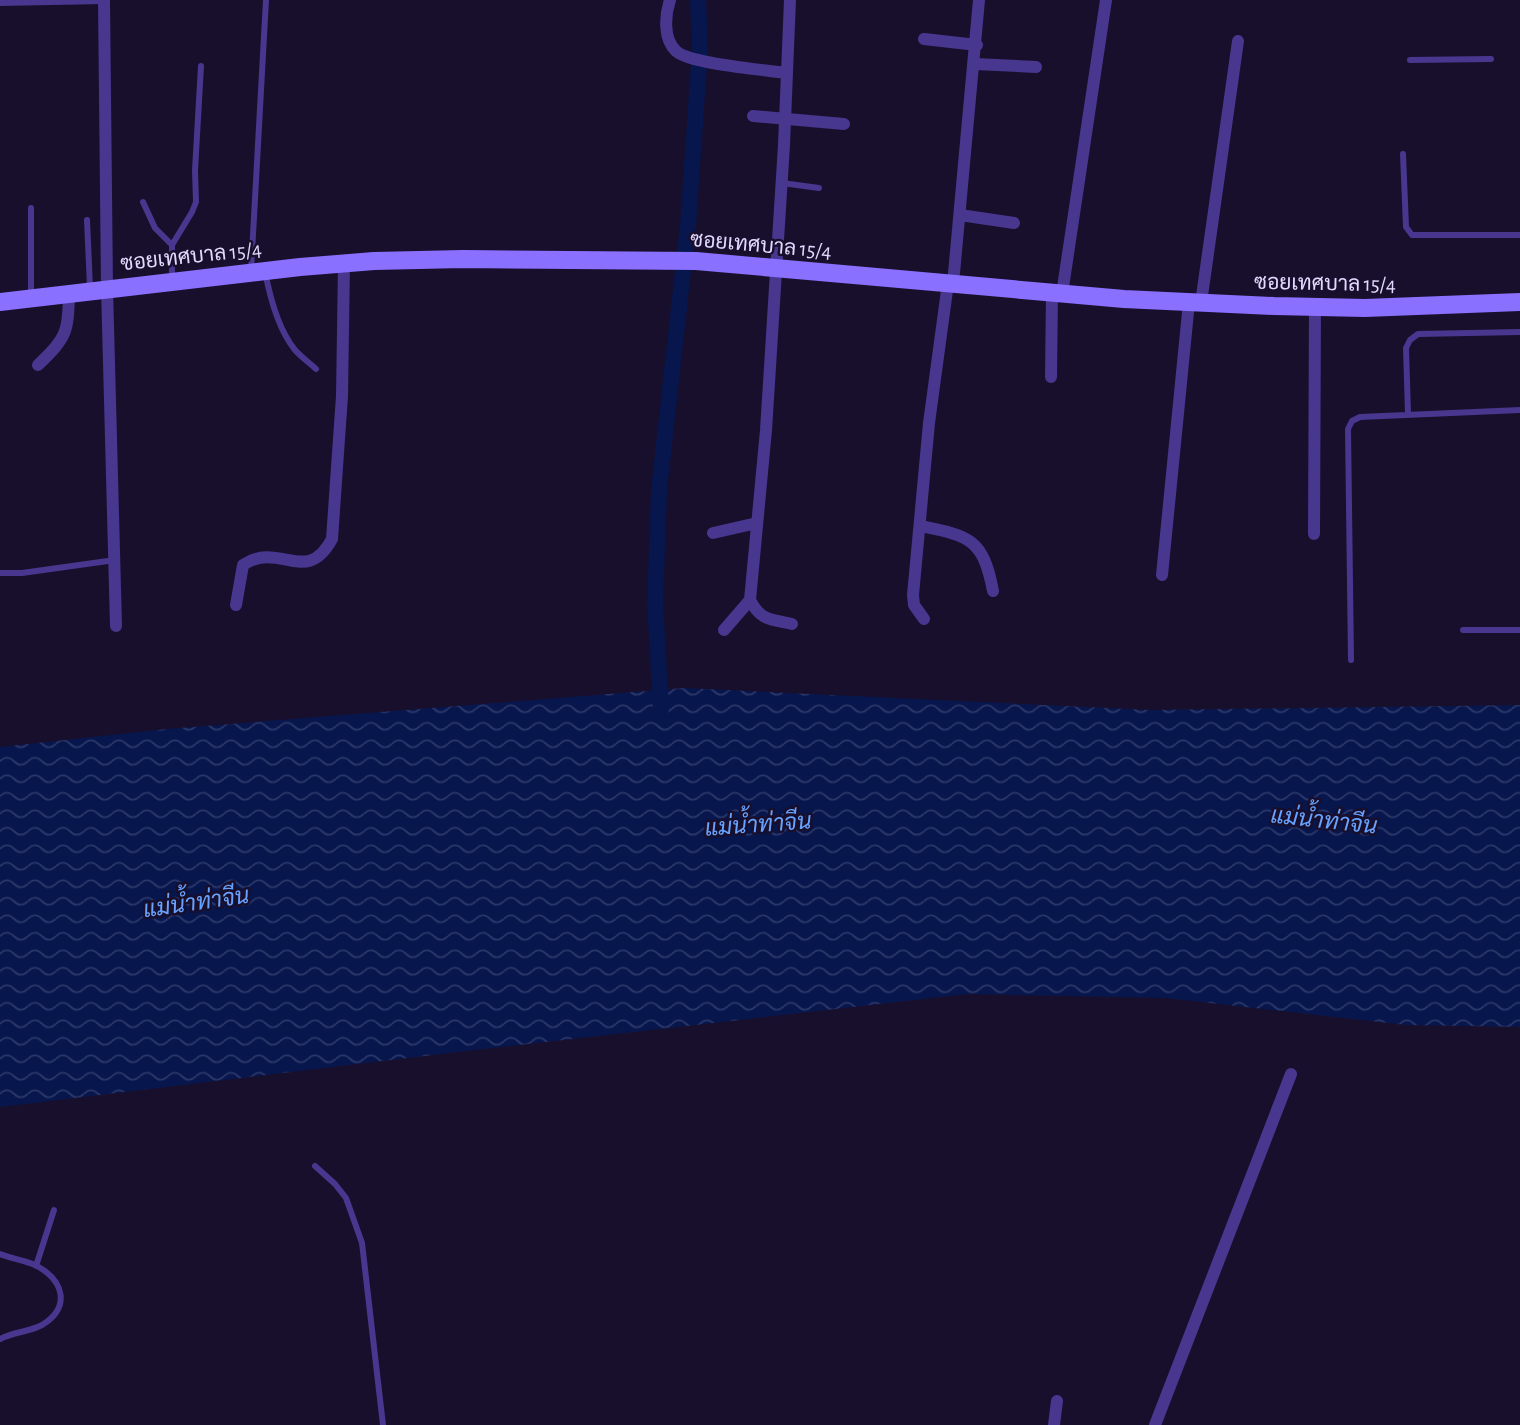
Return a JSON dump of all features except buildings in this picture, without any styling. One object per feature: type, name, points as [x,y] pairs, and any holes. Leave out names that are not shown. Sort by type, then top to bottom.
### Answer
[{"type":"street","points":[[104,0],[99,289],[115,560],[116,626]]},
{"type":"street","points":[[670,0],[666,24],[670,41],[676,51],[691,59],[787,73]]},
{"type":"street","points":[[790,0],[782,183],[766,430],[750,600],[757,613],[765,618],[792,624]]},
{"type":"street","points":[[924,619],[914,605],[913,595],[929,423],[960,215],[979,0]]},
{"type":"street","points":[[1051,377],[1057,294],[1105,0]]},
{"type":"street","points":[[924,39],[977,45]]},
{"type":"street","points":[[1161,575],[1195,302],[1238,41]]},
{"type":"street","points":[[975,64],[1036,67]]},
{"type":"street","points":[[752,116],[845,124]]},
{"type":"street","points":[[960,215],[1014,223]]},
{"type":"street","name":"ซอยเทศบาล 15/4","points":[[0,302],[344,263],[463,259],[696,261],[1057,294],[1315,307],[1365,308],[1520,302]]},
{"type":"street","points":[[236,604],[243,565],[254,557],[316,561],[332,540],[342,396],[344,263]]},
{"type":"street","points":[[38,365],[58,345],[66,332],[69,293]]},
{"type":"street","points":[[1314,534],[1315,307]]},
{"type":"street","points":[[713,533],[757,523]]},
{"type":"street","points":[[920,526],[968,539],[985,559],[993,591]]},
{"type":"street","points":[[724,630],[750,600]]},
{"type":"street","points":[[1155,1425],[1291,1074]]},
{"type":"street","points":[[1054,1425],[1057,1401]]},
{"type":"lane","points":[[0,4],[104,0]]},
{"type":"lane","points":[[266,0],[258,271],[283,330],[295,350],[316,369]]},
{"type":"lane","points":[[1409,60],[1491,59]]},
{"type":"lane","points":[[172,281],[172,245],[196,202],[195,170],[201,65]]},
{"type":"lane","points":[[1403,154],[1406,227],[1412,235],[1520,235]]},
{"type":"lane","points":[[782,183],[820,188]]},
{"type":"lane","points":[[143,202],[149,218],[172,245]]},
{"type":"lane","points":[[31,208],[31,298]]},
{"type":"lane","points":[[88,220],[99,289]]},
{"type":"lane","points":[[1408,414],[1406,348],[1410,340],[1418,334],[1520,332]]},
{"type":"lane","points":[[1350,660],[1348,429],[1352,421],[1360,417],[1520,410]]},
{"type":"lane","points":[[0,573],[22,573],[115,560]]},
{"type":"lane","points":[[1463,630],[1520,629]]},
{"type":"lane","points":[[314,1166],[335,1184],[346,1198],[356,1221],[365,1264],[383,1425]]},
{"type":"lane","points":[[36,1266],[54,1210]]},
{"type":"lane","points":[[0,1254],[36,1266],[48,1274],[60,1289],[62,1297],[61,1305],[42,1324],[0,1339]]},
{"type":"water","name":"แม่น้ำท่าจีน","points":[[684,688],[1150,710],[1520,705],[1520,1027],[1406,1025],[1166,998],[968,994],[0,1107],[0,747],[167,729]]},
{"type":"waterway","points":[[661,709],[655,604],[659,490],[688,225],[700,49],[698,0]]}]
